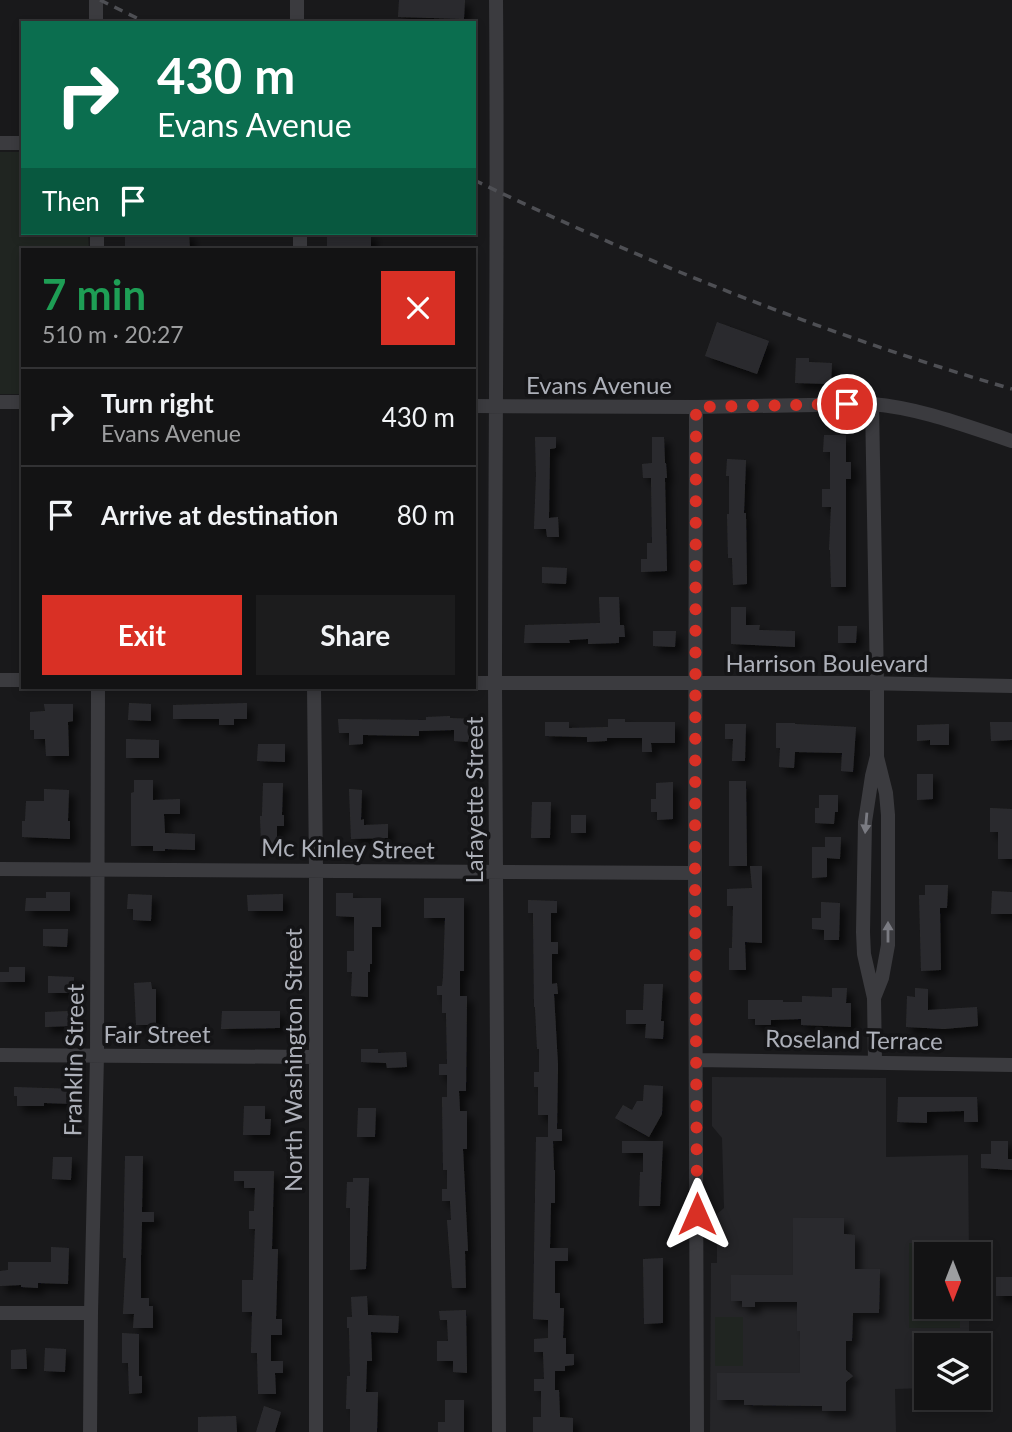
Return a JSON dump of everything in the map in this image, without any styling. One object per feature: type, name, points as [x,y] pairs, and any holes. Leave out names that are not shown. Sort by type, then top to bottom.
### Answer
[{"type":"street","points":[[96,0],[96,21]]},
{"type":"street","points":[[297,0],[297,21]]},
{"type":"street","name":"Lafayette Street","points":[[496,0],[495,683],[499,1432]]},
{"type":"street","points":[[0,143],[21,143]]},
{"type":"street","points":[[0,402],[21,402]]},
{"type":"street","points":[[872,404],[877,756],[865,822],[863,932],[864,954],[874,998],[875,1062]]},
{"type":"street","name":"Evans Avenue","points":[[476,407],[872,404],[896,406],[1012,441]]},
{"type":"street","points":[[696,407],[697,1432]]},
{"type":"street","points":[[0,680],[21,680]]},
{"type":"street","name":"Harrison Boulevard","points":[[476,683],[1012,686]]},
{"type":"street","name":"Franklin Street","points":[[90,1432],[97,1056],[98,689]]},
{"type":"street","name":"North Washington Street","points":[[314,689],[316,1432]]},
{"type":"street","points":[[874,998],[882,978],[888,945],[888,815],[877,756]]},
{"type":"street","name":"Mc Kinley Street","points":[[0,869],[695,873]]},
{"type":"street","name":"Fair Street","points":[[0,1055],[314,1057]]},
{"type":"street","name":"Roseland Terrace","points":[[696,1060],[1012,1065]]},
{"type":"street","points":[[0,1313],[91,1313]]},
{"type":"shaded area","points":[[0,152],[21,152],[21,235],[88,235],[89,248],[21,248],[21,394],[0,394]]},
{"type":"shaded area","points":[[712,1077],[886,1078],[886,1157],[968,1155],[969,1242],[914,1242],[914,1320],[969,1320],[969,1333],[914,1333],[914,1388],[895,1389],[896,1432],[710,1432],[711,1263],[717,1263],[717,1214],[724,1208],[722,1138],[712,1126]]},
{"type":"shaded area","points":[[909,1243],[914,1243],[914,1320],[960,1320],[960,1328],[909,1328]]},
{"type":"shaded area","points":[[715,1317],[743,1317],[743,1366],[715,1366]]},
{"type":"building","points":[[399,0],[465,0],[464,19],[398,17]]},
{"type":"building","points":[[125,235],[189,235],[190,248],[125,248]]},
{"type":"building","points":[[327,235],[371,235],[371,248],[327,248]]},
{"type":"building","points":[[717,322],[769,341],[757,374],[705,356]]},
{"type":"building","points":[[796,358],[809,358],[809,362],[832,363],[831,384],[795,383]]},
{"type":"building","points":[[824,435],[846,435],[846,462],[851,462],[851,479],[846,479],[846,587],[831,587],[831,507],[822,507],[822,489],[830,489],[830,452],[823,452]]},
{"type":"building","points":[[535,437],[556,437],[556,448],[550,449],[549,518],[558,517],[559,537],[547,537],[546,529],[534,529]]},
{"type":"building","points":[[652,437],[664,437],[667,571],[641,572],[641,559],[647,559],[647,543],[652,543],[651,478],[643,478],[642,464],[652,463]]},
{"type":"building","points":[[727,459],[746,460],[744,513],[747,584],[733,585],[732,558],[728,558]]},
{"type":"building","points":[[542,567],[567,568],[566,584],[542,583]]},
{"type":"building","points":[[599,597],[619,597],[620,625],[624,625],[625,637],[619,637],[619,643],[588,644],[588,639],[569,640],[570,643],[524,643],[525,625],[600,623]]},
{"type":"building","points":[[731,607],[746,607],[746,625],[760,625],[759,630],[795,631],[795,647],[731,644]]},
{"type":"building","points":[[838,626],[857,626],[856,643],[838,643]]},
{"type":"building","points":[[653,631],[676,631],[675,647],[653,646]]},
{"type":"building","points":[[129,703],[151,704],[151,721],[128,720]]},
{"type":"building","points":[[247,703],[247,719],[234,719],[234,725],[219,725],[219,719],[173,719],[173,705]]},
{"type":"building","points":[[44,704],[73,704],[73,721],[68,722],[69,756],[46,756],[45,739],[34,739],[34,730],[30,730],[30,712],[45,711]]},
{"type":"building","points":[[426,717],[475,719],[475,735],[469,735],[469,742],[454,741],[454,730],[419,731],[419,736],[363,735],[363,744],[349,745],[349,733],[339,733],[338,719],[426,720]]},
{"type":"building","points":[[608,719],[625,719],[625,722],[675,722],[675,743],[651,743],[652,752],[642,752],[642,738],[607,738],[607,741],[587,742],[587,737],[545,736],[545,722],[569,722],[569,728],[608,727]]},
{"type":"building","points":[[990,722],[1012,722],[1012,740],[991,741]]},
{"type":"building","points":[[776,723],[856,727],[853,772],[841,771],[842,753],[795,752],[794,768],[779,767],[780,748],[776,748]]},
{"type":"building","points":[[725,724],[746,724],[745,761],[732,761],[733,739],[725,739]]},
{"type":"building","points":[[949,724],[949,745],[930,745],[930,740],[917,741],[917,725]]},
{"type":"building","points":[[126,739],[159,740],[159,758],[126,758]]},
{"type":"building","points":[[258,744],[285,744],[285,762],[257,761]]},
{"type":"building","points":[[917,774],[933,774],[933,799],[917,800]]},
{"type":"building","points":[[134,780],[153,780],[153,800],[180,799],[180,814],[164,814],[165,833],[195,834],[195,850],[153,851],[153,846],[131,846],[131,793],[134,792]]},
{"type":"building","points":[[729,781],[746,781],[747,866],[729,866]]},
{"type":"building","points":[[673,782],[673,819],[657,820],[657,812],[651,812],[651,799],[656,799],[656,783]]},
{"type":"building","points":[[263,783],[283,783],[284,826],[277,826],[277,844],[261,844]]},
{"type":"building","points":[[44,789],[69,790],[70,839],[22,837],[26,801],[44,801]]},
{"type":"building","points":[[349,789],[362,790],[361,820],[364,819],[364,825],[388,824],[388,838],[351,839]]},
{"type":"building","points":[[819,795],[838,795],[838,812],[835,812],[834,824],[815,823],[815,808],[819,808]]},
{"type":"building","points":[[532,802],[551,802],[550,838],[531,838]]},
{"type":"building","points":[[990,808],[1012,809],[1012,859],[998,859],[998,832],[990,832]]},
{"type":"building","points":[[571,815],[586,815],[586,833],[571,833]]},
{"type":"building","points":[[825,837],[841,837],[840,859],[827,858],[827,877],[812,878],[812,847],[825,847]]},
{"type":"building","points":[[750,866],[762,866],[762,943],[745,942],[746,970],[729,970],[733,906],[727,906],[727,889],[752,888]]},
{"type":"building","points":[[925,885],[948,885],[947,908],[940,908],[941,970],[921,971],[919,895],[925,895]]},
{"type":"building","points":[[992,891],[1012,892],[1012,914],[991,914]]},
{"type":"building","points":[[46,892],[70,892],[70,911],[25,911],[26,898],[46,898]]},
{"type":"building","points":[[336,893],[353,893],[353,898],[381,898],[381,927],[372,927],[372,964],[368,972],[368,997],[351,996],[352,972],[347,972],[347,951],[354,951],[354,917],[336,916]]},
{"type":"building","points":[[128,894],[152,895],[151,921],[133,920],[133,909],[127,909]]},
{"type":"building","points":[[283,894],[283,911],[248,911],[247,895]]},
{"type":"building","points":[[424,898],[464,898],[464,971],[460,971],[460,996],[467,996],[466,1091],[459,1091],[460,1111],[467,1111],[467,1149],[463,1149],[468,1251],[465,1251],[466,1288],[452,1288],[447,1220],[451,1220],[450,1201],[442,1201],[442,1189],[447,1189],[447,1170],[443,1170],[442,1097],[447,1097],[447,1075],[439,1075],[439,1064],[447,1064],[446,1013],[442,1013],[442,995],[437,995],[437,986],[442,986],[445,918],[424,918]]},
{"type":"building","points":[[528,900],[557,901],[557,913],[551,913],[551,942],[558,942],[558,954],[552,954],[552,984],[557,983],[558,994],[554,994],[558,1065],[557,1129],[562,1129],[562,1141],[553,1141],[555,1203],[551,1203],[550,1248],[568,1248],[568,1261],[555,1261],[555,1293],[560,1293],[560,1308],[564,1308],[563,1338],[566,1338],[566,1354],[574,1354],[574,1365],[565,1366],[565,1371],[555,1371],[555,1390],[559,1390],[560,1417],[573,1418],[573,1432],[533,1432],[533,1417],[541,1417],[541,1391],[534,1391],[534,1379],[544,1379],[543,1352],[534,1352],[534,1339],[548,1338],[548,1320],[533,1319],[536,1137],[548,1137],[548,1115],[538,1115],[538,1087],[534,1087],[534,1072],[539,1072],[539,1049],[534,1007],[533,913],[528,913]]},
{"type":"building","points":[[821,902],[840,903],[839,940],[824,940],[824,930],[812,929],[812,918],[821,918]]},
{"type":"building","points":[[43,929],[68,929],[67,947],[43,946]]},
{"type":"building","points":[[9,967],[25,967],[25,982],[0,982],[0,972],[9,972]]},
{"type":"building","points":[[48,976],[74,977],[74,993],[48,993]]},
{"type":"building","points":[[151,982],[152,989],[156,989],[156,1025],[136,1025],[134,983]]},
{"type":"building","points":[[644,984],[663,984],[663,1039],[645,1038],[646,1024],[626,1024],[626,1010],[643,1010]]},
{"type":"building","points":[[832,988],[847,988],[846,1003],[851,1003],[851,1027],[801,1025],[801,1019],[771,1020],[771,1025],[755,1025],[755,1019],[748,1019],[748,1000],[802,1002],[802,996],[832,997]]},
{"type":"building","points":[[915,988],[928,989],[928,1010],[977,1007],[978,1026],[944,1029],[906,1027],[907,996],[915,997]]},
{"type":"building","points":[[70,1011],[71,1026],[45,1027],[45,1012]]},
{"type":"building","points":[[222,1011],[280,1011],[280,1028],[221,1029]]},
{"type":"building","points":[[361,1049],[378,1049],[378,1053],[406,1052],[407,1067],[387,1068],[386,1063],[361,1062]]},
{"type":"building","points":[[644,1085],[663,1086],[662,1114],[649,1137],[615,1118],[623,1105],[632,1110],[637,1101],[643,1101]]},
{"type":"building","points":[[14,1087],[75,1089],[75,1104],[17,1106]]},
{"type":"building","points":[[898,1097],[977,1097],[978,1122],[964,1122],[964,1111],[927,1112],[927,1123],[897,1122]]},
{"type":"building","points":[[244,1106],[265,1106],[265,1119],[271,1119],[270,1135],[243,1135]]},
{"type":"building","points":[[358,1108],[376,1108],[375,1137],[357,1137]]},
{"type":"building","points":[[622,1141],[663,1141],[660,1206],[639,1206],[643,1153],[622,1153]]},
{"type":"building","points":[[991,1141],[1008,1141],[1008,1159],[1012,1159],[1012,1170],[981,1168],[981,1154],[991,1154]]},
{"type":"building","points":[[125,1156],[143,1156],[142,1212],[154,1212],[154,1222],[142,1222],[141,1258],[141,1298],[149,1298],[149,1306],[153,1306],[153,1328],[133,1328],[134,1314],[123,1314],[126,1258],[123,1258]]},
{"type":"building","points":[[53,1157],[72,1157],[71,1180],[52,1179]]},
{"type":"building","points":[[234,1171],[274,1171],[272,1249],[278,1249],[276,1319],[282,1319],[282,1335],[271,1335],[271,1361],[283,1361],[283,1373],[275,1373],[276,1394],[258,1394],[257,1353],[251,1353],[252,1312],[242,1312],[242,1280],[253,1280],[255,1229],[249,1229],[249,1211],[254,1211],[255,1188],[244,1188],[244,1181],[234,1181]]},
{"type":"building","points":[[353,1178],[369,1178],[366,1269],[350,1270],[350,1208],[346,1208],[347,1182],[353,1182]]},
{"type":"building","points":[[793,1218],[844,1218],[844,1234],[855,1235],[855,1269],[880,1269],[879,1313],[853,1313],[852,1341],[846,1341],[846,1370],[853,1376],[846,1382],[846,1411],[822,1411],[822,1406],[744,1405],[744,1400],[717,1400],[717,1373],[800,1373],[797,1302],[755,1302],[755,1307],[742,1307],[742,1301],[731,1301],[731,1275],[793,1275]]},
{"type":"building","points":[[51,1247],[69,1248],[68,1284],[38,1283],[38,1288],[21,1285],[0,1286],[0,1271],[8,1270],[8,1262],[51,1262]]},
{"type":"building","points":[[663,1258],[663,1323],[644,1324],[643,1259]]},
{"type":"building","points":[[996,1277],[1012,1277],[1012,1296],[996,1296]]},
{"type":"building","points":[[367,1296],[368,1315],[399,1316],[398,1333],[371,1332],[372,1361],[367,1361],[366,1392],[378,1392],[377,1432],[350,1432],[350,1409],[346,1409],[347,1376],[350,1376],[347,1317],[352,1317],[351,1297]]},
{"type":"building","points":[[466,1310],[467,1373],[453,1372],[453,1361],[437,1361],[437,1341],[448,1341],[447,1320],[440,1320],[439,1311]]},
{"type":"building","points":[[122,1333],[139,1334],[139,1376],[142,1376],[142,1393],[129,1394],[128,1363],[122,1363]]},
{"type":"building","points":[[45,1348],[66,1349],[65,1372],[44,1371]]},
{"type":"building","points":[[26,1349],[27,1369],[11,1369],[11,1350]]},
{"type":"building","points":[[445,1400],[464,1400],[464,1432],[438,1432],[438,1422],[445,1422]]},
{"type":"building","points":[[264,1406],[281,1412],[275,1432],[256,1432]]},
{"type":"building","points":[[236,1416],[237,1432],[198,1432],[198,1417]]},
{"type":"railway","points":[[100,0],[143,21]]},
{"type":"railway","points":[[476,181],[605,240],[739,296],[874,345],[1012,389]]},
{"type":"route","points":[[697,1214],[696,407],[847,404]]}]
